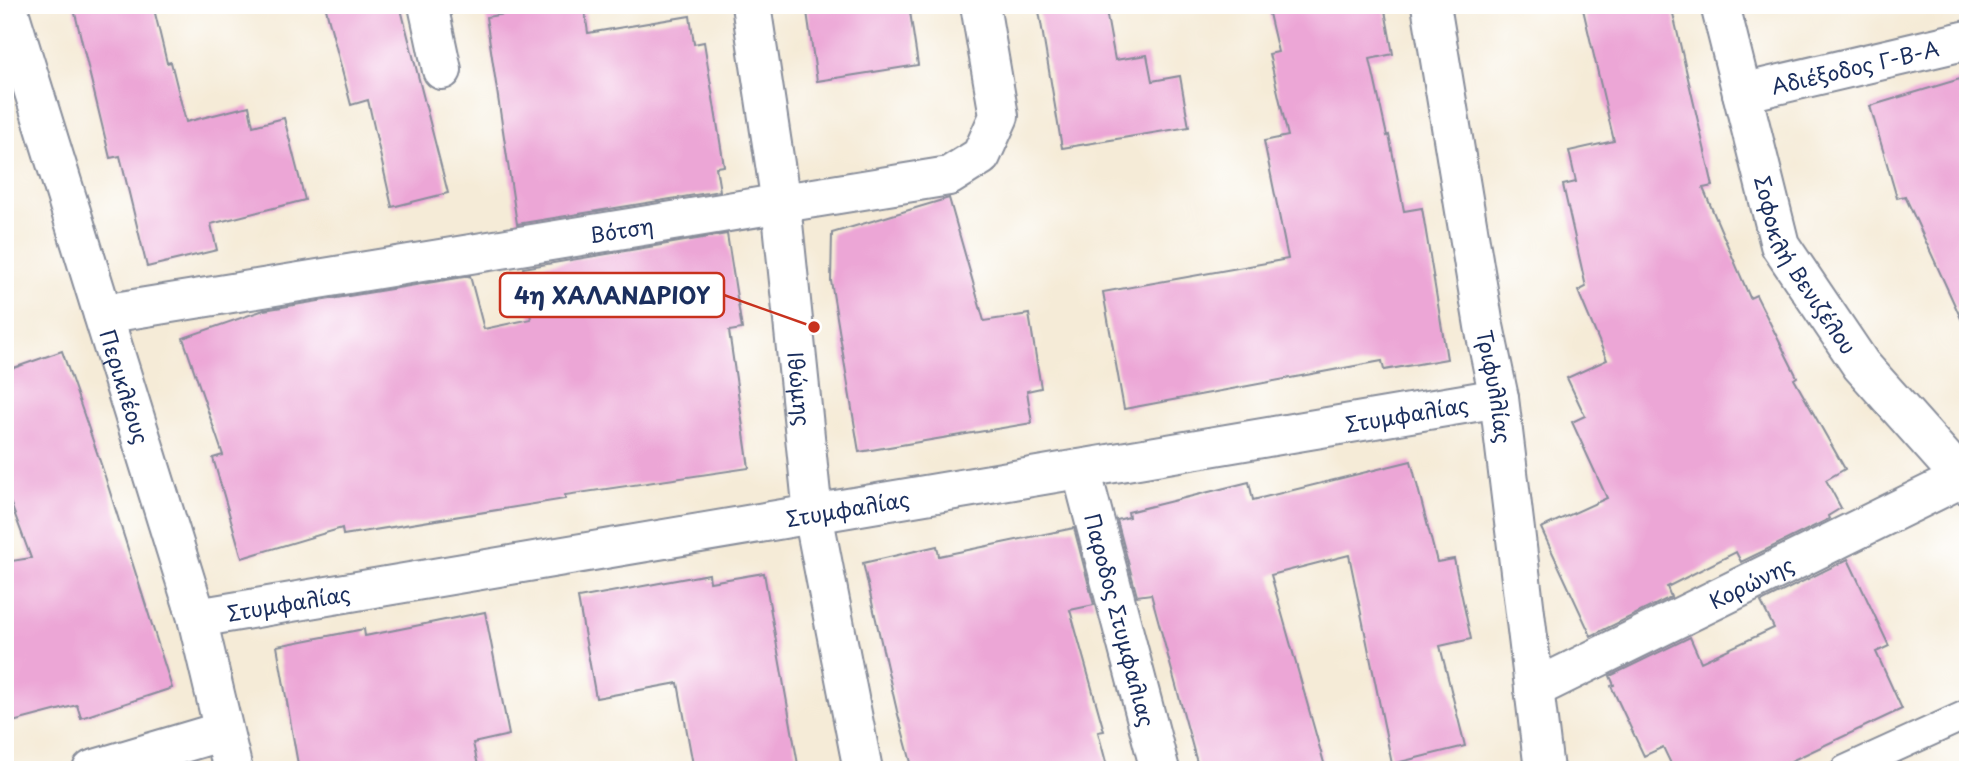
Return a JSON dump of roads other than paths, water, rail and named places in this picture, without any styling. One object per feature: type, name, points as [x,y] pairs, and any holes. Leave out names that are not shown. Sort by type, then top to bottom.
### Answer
[{"type":"street","name":"Περικλέους","points":[[7,5],[197,618],[233,770]]},
{"type":"street","points":[[428,5],[442,70]]},
{"type":"street","name":"Ιθώμης","points":[[751,5],[780,204],[813,514],[863,770]]},
{"type":"street","name":"Βότση","points":[[103,314],[948,176],[981,156],[999,116],[980,5]]},
{"type":"street","name":"Τριφυλλίας","points":[[1431,5],[1484,326],[1499,398],[1544,770]]},
{"type":"street","name":"Σοφοκλή Βενιζέλου","points":[[1720,5],[1780,245],[1861,365],[1966,479]]},
{"type":"street","name":"Αδιέξοδος Γ-Β-Α","points":[[1742,93],[1968,40]]},
{"type":"street","name":"Στυμφαλίας","points":[[197,618],[1499,398]]},
{"type":"street","name":"Παροδος Στυμφαλιας","points":[[1082,469],[1160,770]]},
{"type":"street","name":"Κορώνης","points":[[1534,689],[1966,479]]},
{"type":"street","points":[[93,770],[223,731]]},
{"type":"lane","points":[[1845,770],[1968,714]]},
{"type":"place","name":"4η ΧΑΛΑΝΔΡΙΟΥ","points":[[814,327]]}]
